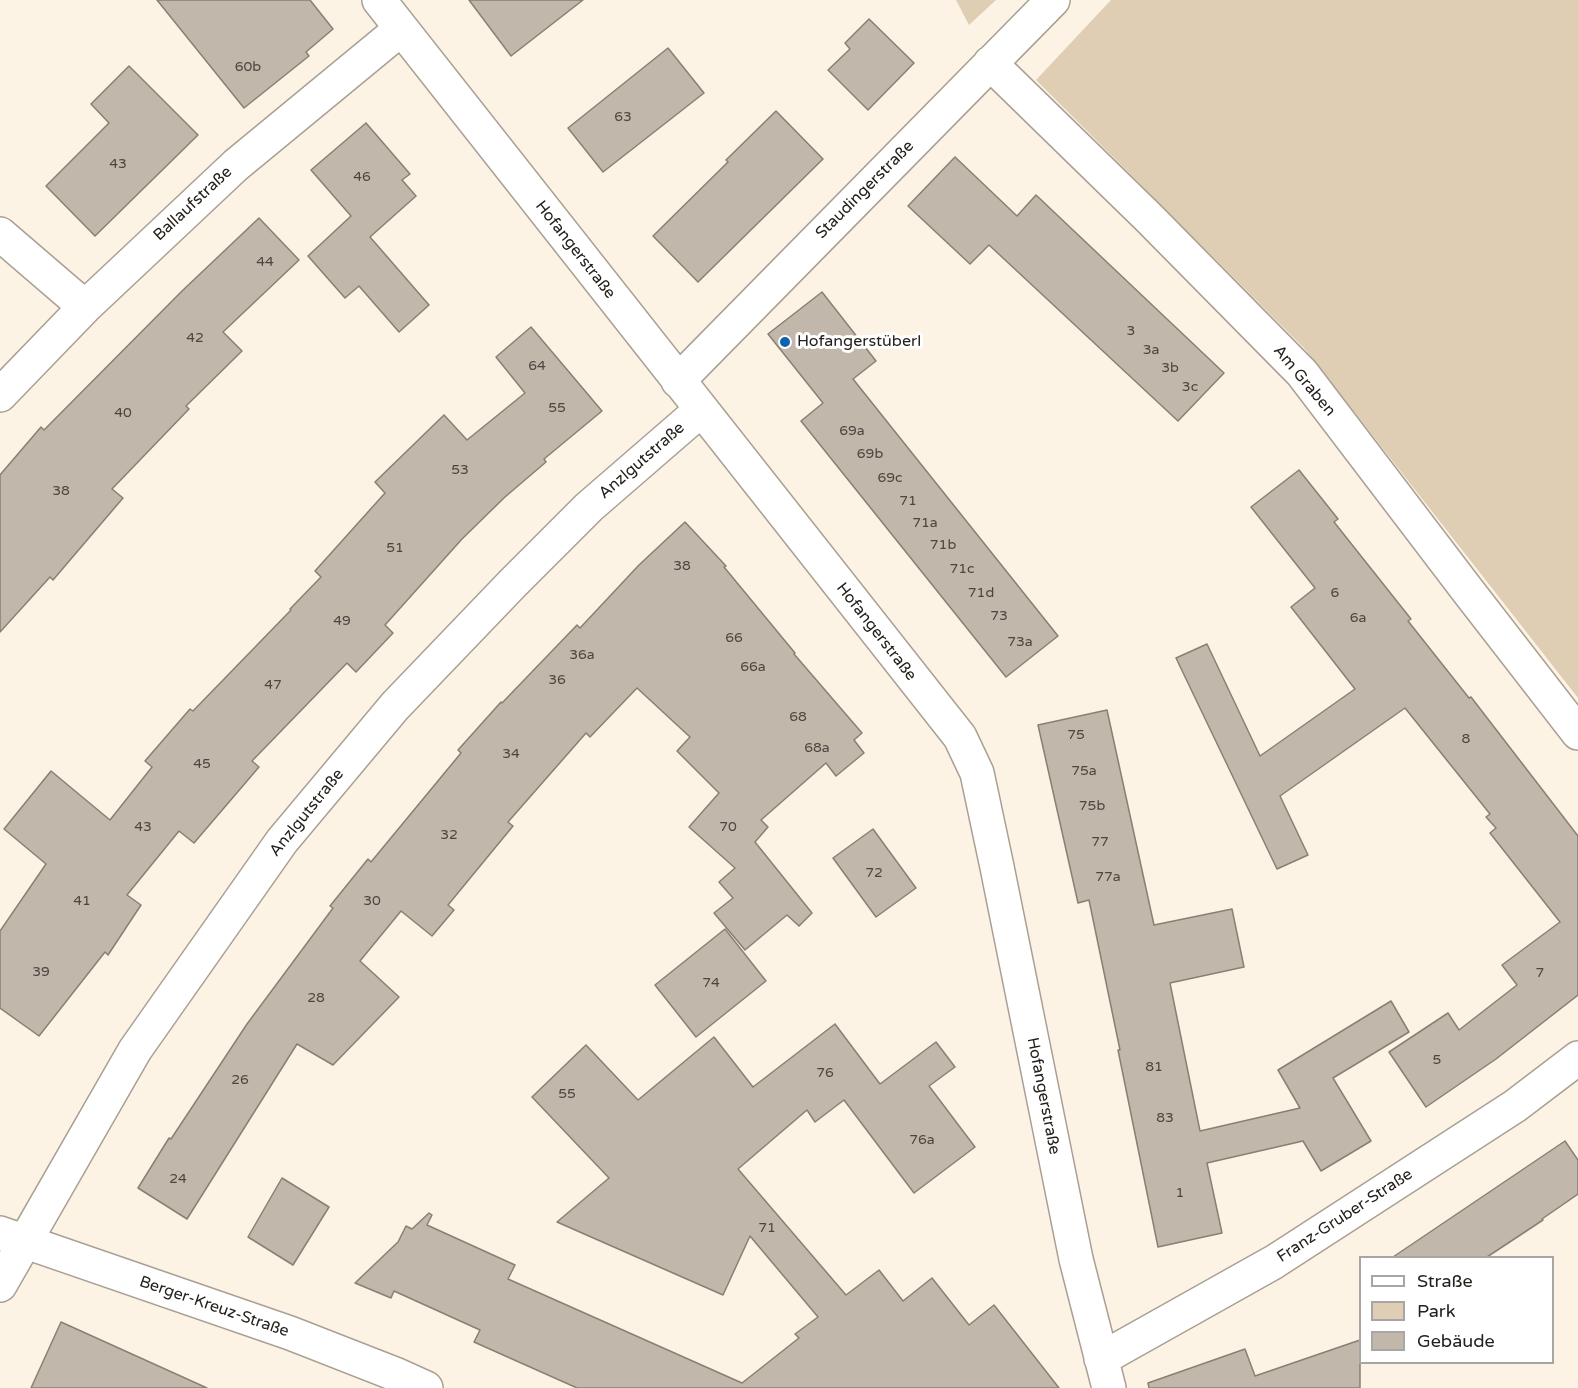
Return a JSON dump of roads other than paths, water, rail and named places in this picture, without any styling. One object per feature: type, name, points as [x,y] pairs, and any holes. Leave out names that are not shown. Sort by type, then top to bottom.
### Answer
[{"type":"street","name":"Hofangerstraße","points":[[379,0],[960,737],[976,773],[998,867],[1076,1258],[1105,1373]]},
{"type":"street","name":"Staudingerstraße","points":[[678,381],[1053,0]]},
{"type":"street","name":"Ballaufstraße","points":[[0,395],[85,307],[236,165],[401,28]]},
{"type":"street","name":"Am Graben","points":[[990,63],[1149,218],[1302,373],[1578,733]]},
{"type":"street","points":[[0,234],[85,307]]},
{"type":"street","name":"Anzlgutstraße","points":[[0,1285],[12,1237],[135,1050],[282,841],[395,706],[512,584],[589,507],[701,410]]},
{"type":"street","name":"Franz-Gruber-Straße","points":[[1105,1373],[1515,1106],[1578,1058]]},
{"type":"street","name":"Berger-Kreuz-Straße","points":[[12,1237],[290,1333],[426,1388]]},
{"type":"place","name":"Hofangerstüberl","points":[[785,342]]}]
